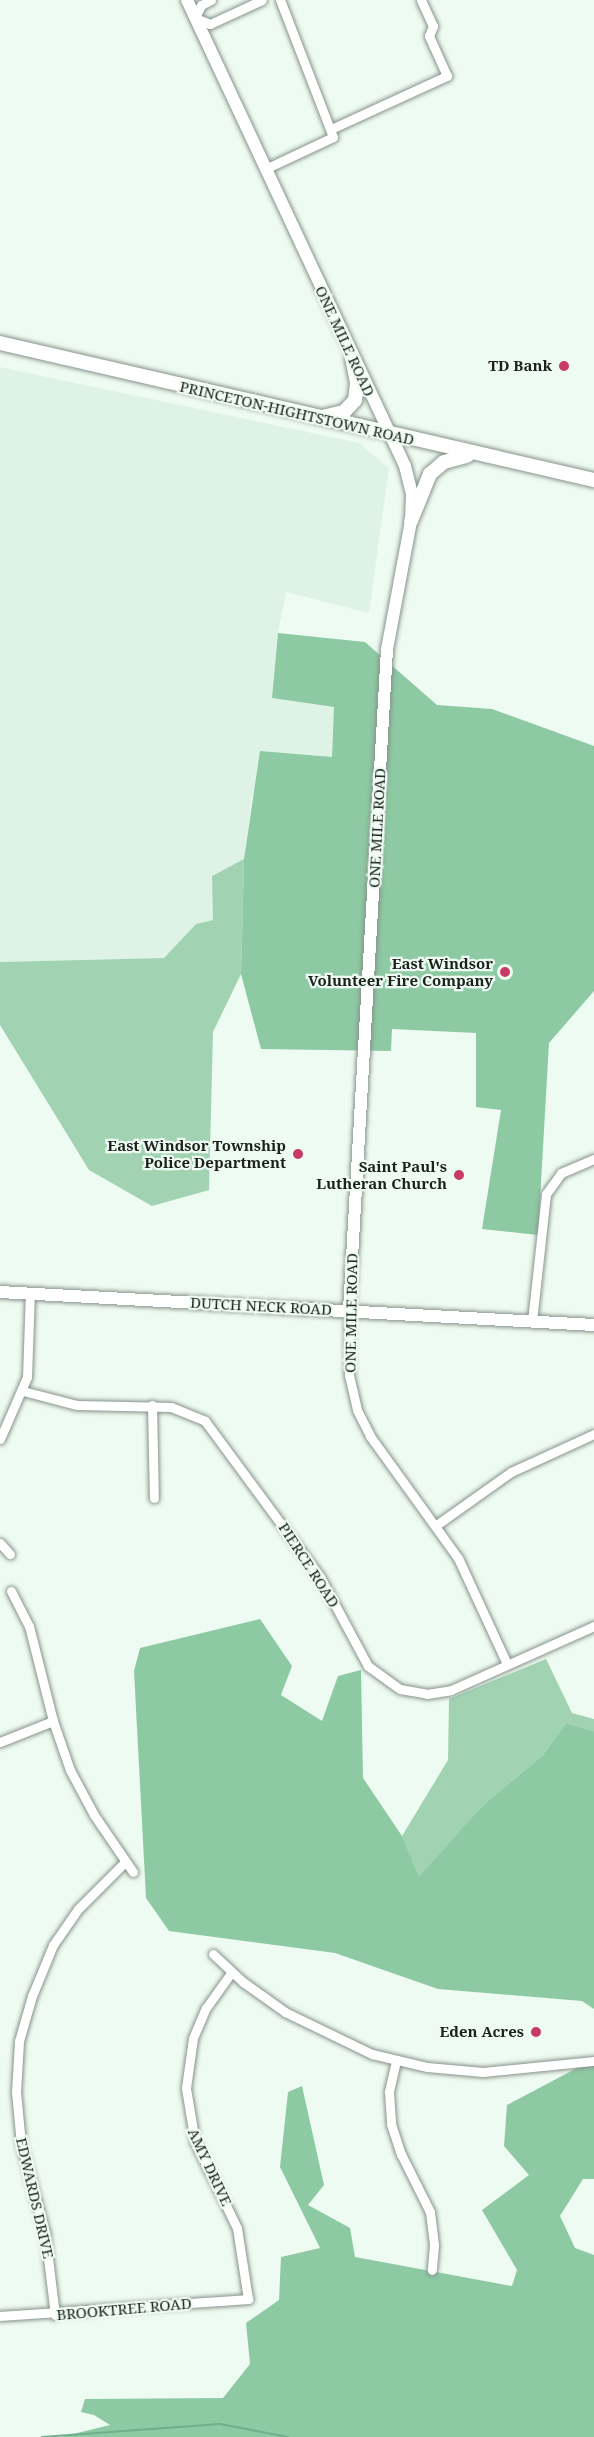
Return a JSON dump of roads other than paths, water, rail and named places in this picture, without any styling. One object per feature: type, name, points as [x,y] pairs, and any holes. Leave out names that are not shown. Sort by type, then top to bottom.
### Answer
[{"type":"main road","name":"PRINCETON-HIGHTSTOWN ROAD","points":[[0,343],[390,435],[594,480]]},
{"type":"main road","points":[[315,417],[344,412],[355,400],[357,383],[352,358]]},
{"type":"main road","points":[[411,521],[424,482],[436,467],[453,458],[482,456]]},
{"type":"street","name":"ONE MILE ROAD","points":[[187,0],[410,480],[411,521],[387,649],[350,1311],[349,1375],[357,1410],[370,1436],[468,1576],[507,1664]]},
{"type":"street","points":[[211,0],[201,5],[195,18],[210,24],[262,0]]},
{"type":"street","points":[[280,0],[332,133]]},
{"type":"street","points":[[265,169],[447,76],[429,36],[433,26],[421,0]]},
{"type":"street","points":[[532,1321],[546,1194],[561,1173],[594,1159]]},
{"type":"street","name":"DUTCH NECK ROAD","points":[[0,1292],[594,1325]]},
{"type":"street","points":[[0,1439],[23,1391],[27,1377],[30,1293]]},
{"type":"street","name":"PIERCE ROAD","points":[[23,1391],[77,1405],[152,1405],[187,1411],[214,1429],[320,1577],[362,1657],[377,1676],[412,1693],[439,1693],[594,1626]]},
{"type":"street","points":[[152,1405],[154,1498]]},
{"type":"street","points":[[435,1526],[511,1472],[594,1434]]},
{"type":"street","points":[[0,1543],[10,1554]]},
{"type":"street","points":[[11,1591],[29,1626],[53,1721],[82,1795],[124,1863],[133,1872]]},
{"type":"street","points":[[0,1742],[53,1721]]},
{"type":"street","name":"EDWARDS DRIVE","points":[[55,2315],[49,2253],[19,2135],[16,2084],[19,2041],[32,1996],[53,1945],[78,1909],[124,1863]]},
{"type":"street","points":[[213,1954],[262,1997],[310,2026],[396,2061],[483,2072],[594,2061]]},
{"type":"street","name":"AMY DRIVE","points":[[231,1972],[201,2017],[189,2057],[186,2088],[195,2142],[237,2228],[248,2299]]},
{"type":"street","points":[[396,2061],[389,2092],[391,2124],[401,2154],[430,2212],[434,2245],[432,2270]]},
{"type":"street","name":"BROOKTREE ROAD","points":[[0,2316],[55,2315],[248,2299]]},
{"type":"waterway","points":[[42,2437],[220,2424],[288,2437]]},
{"type":"place","name":"TD Bank","points":[[564,366]]},
{"type":"place","name":"East Windsor Volunteer Fire Company","points":[[505,972]]},
{"type":"place","name":"East Windsor Township Police Department","points":[[298,1154]]},
{"type":"place","name":"Saint Paul's Lutheran Church","points":[[459,1175]]},
{"type":"place","name":"Eden Acres","points":[[536,2032]]}]
